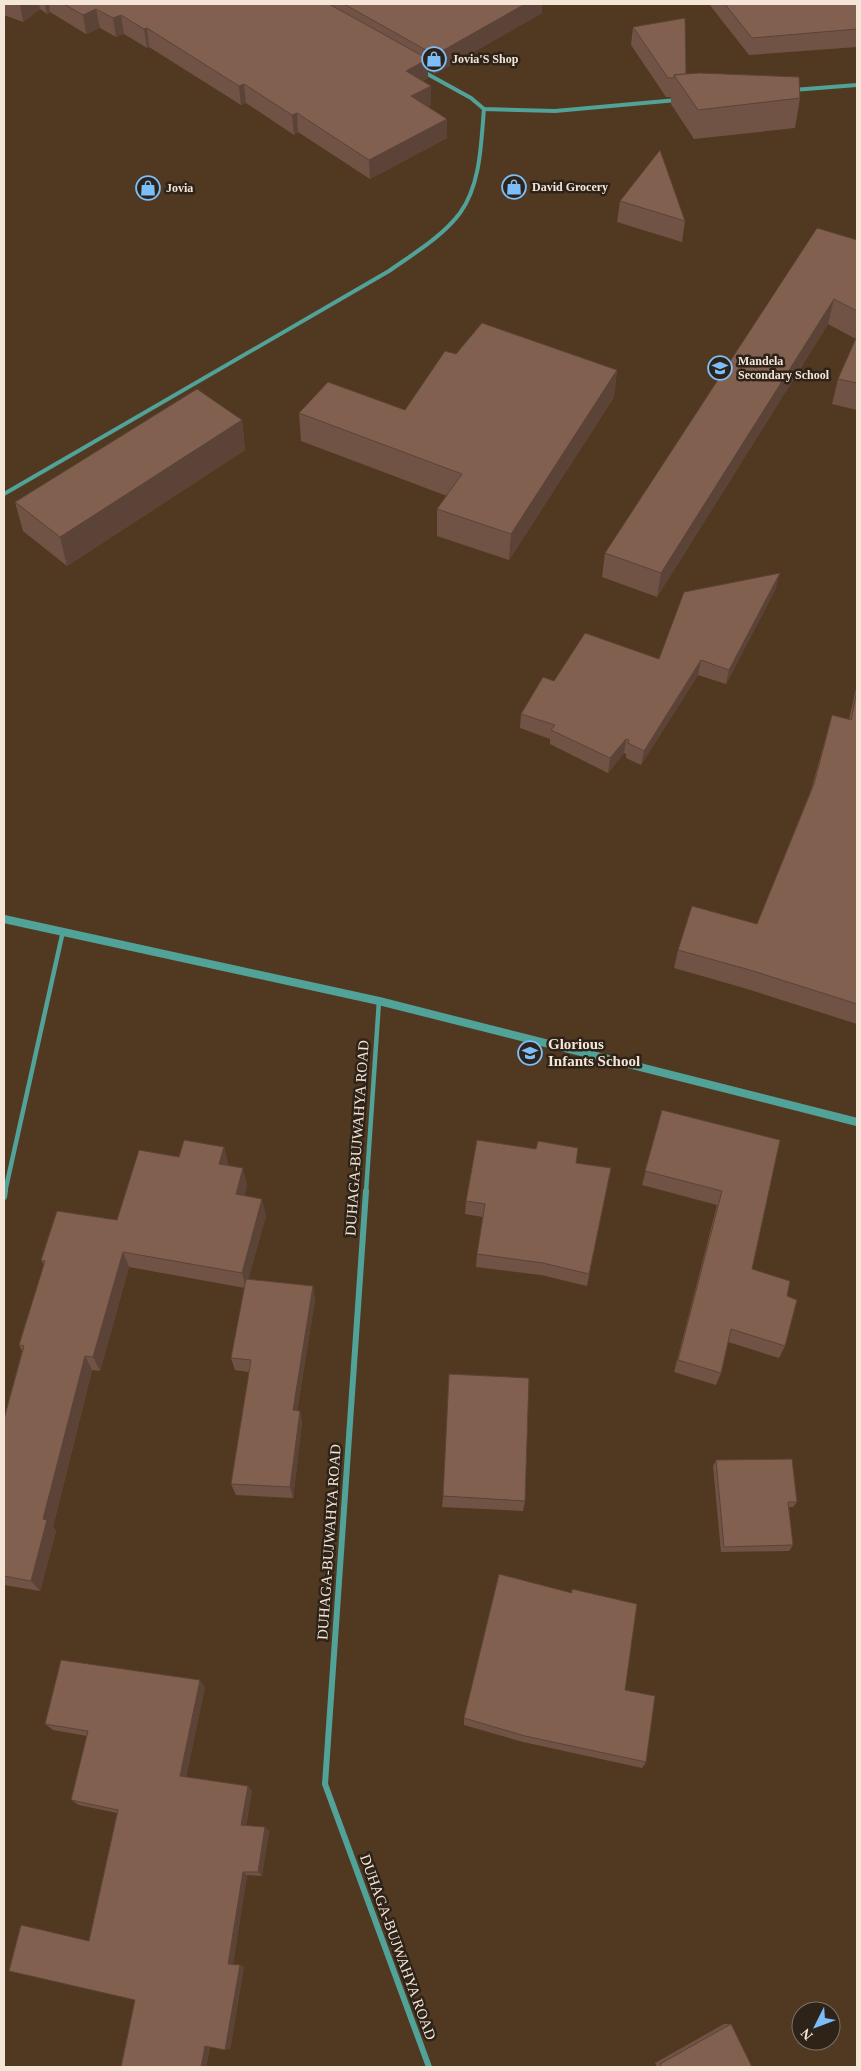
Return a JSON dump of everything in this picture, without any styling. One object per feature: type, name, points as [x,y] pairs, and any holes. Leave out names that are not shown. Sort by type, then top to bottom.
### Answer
[{"type":"street","points":[[421,71],[471,98],[484,109],[530,112],[556,111],[682,100]]},
{"type":"street","points":[[789,90],[857,85]]},
{"type":"street","points":[[4,494],[389,271],[440,234],[465,204],[475,175],[484,109]]},
{"type":"street","points":[[4,919],[379,1002],[857,1122]]},
{"type":"street","points":[[4,1197],[63,931]]},
{"type":"street","name":"DUHAGA-BUJWAHYA ROAD","points":[[379,1002],[325,1784],[429,2067]]},
{"type":"building","points":[[64,4],[329,4],[428,59],[406,71],[431,86],[411,96],[447,119],[369,160],[297,113],[292,115],[244,84],[239,86],[147,28],[144,29],[121,15],[113,18],[96,9],[83,15]]},
{"type":"building","points":[[344,4],[525,4],[435,55]]},
{"type":"building","points":[[725,4],[857,4],[857,29],[752,38]]},
{"type":"building","points":[[685,18],[686,74],[674,75],[674,78],[668,78],[633,27]]},
{"type":"building","points":[[699,73],[799,77],[800,98],[698,110],[674,75]]},
{"type":"building","points":[[660,150],[685,221],[620,201]]},
{"type":"building","points":[[817,228],[857,240],[857,311],[834,299],[661,573],[605,553]]},
{"type":"building","points":[[482,323],[617,370],[511,534],[437,509],[462,474],[299,413],[328,382],[405,410],[445,351],[456,354]]},
{"type":"building","points":[[857,336],[857,383],[838,379]]},
{"type":"building","points":[[197,389],[242,420],[60,537],[15,502]]},
{"type":"building","points":[[780,573],[729,670],[701,660],[644,751],[628,743],[629,740],[626,739],[610,758],[551,730],[555,725],[521,714],[543,677],[554,681],[585,633],[659,659],[684,592]]},
{"type":"building","points":[[857,691],[857,1004],[750,970],[678,950],[692,906],[757,924],[814,784],[832,715],[851,720]]},
{"type":"building","points":[[662,1110],[780,1140],[752,1269],[790,1281],[787,1296],[797,1300],[785,1346],[731,1329],[721,1373],[678,1360],[722,1191],[645,1171]]},
{"type":"building","points":[[184,1140],[224,1147],[219,1164],[243,1168],[236,1194],[262,1199],[242,1273],[123,1252],[93,1357],[85,1356],[43,1519],[47,1520],[31,1581],[4,1576],[4,1419],[24,1346],[19,1345],[45,1261],[41,1260],[57,1211],[117,1220],[139,1150],[179,1157]]},
{"type":"building","points":[[477,1140],[536,1149],[538,1141],[578,1148],[576,1163],[611,1168],[589,1274],[543,1263],[477,1254],[485,1204],[466,1201]]},
{"type":"building","points":[[246,1279],[313,1286],[293,1410],[300,1411],[290,1487],[231,1484],[251,1360],[231,1358]]},
{"type":"building","points":[[449,1374],[529,1378],[525,1501],[443,1496]]},
{"type":"building","points":[[792,1459],[797,1502],[788,1502],[793,1545],[724,1547],[716,1460]]},
{"type":"building","points":[[499,1574],[572,1593],[572,1589],[637,1604],[625,1690],[655,1696],[646,1762],[525,1736],[464,1718]]},
{"type":"building","points":[[61,1660],[200,1680],[180,1776],[248,1786],[241,1825],[265,1827],[258,1872],[243,1872],[228,1964],[240,1965],[225,2050],[205,2046],[201,2067],[121,2067],[135,2000],[9,1971],[21,1925],[89,1941],[118,1810],[71,1800],[88,1731],[45,1724]]},
{"type":"building","points":[[731,2024],[752,2067],[662,2067],[660,2064]]},
{"type":"place","name":"Jovia'S Shop","points":[[434,59]]},
{"type":"place","name":"David Grocery","points":[[514,187]]},
{"type":"place","name":"Jovia","points":[[148,188]]},
{"type":"place","name":"Mandela Secondary School","points":[[720,368]]},
{"type":"place","name":"Glorious Infants School","points":[[530,1053]]}]
